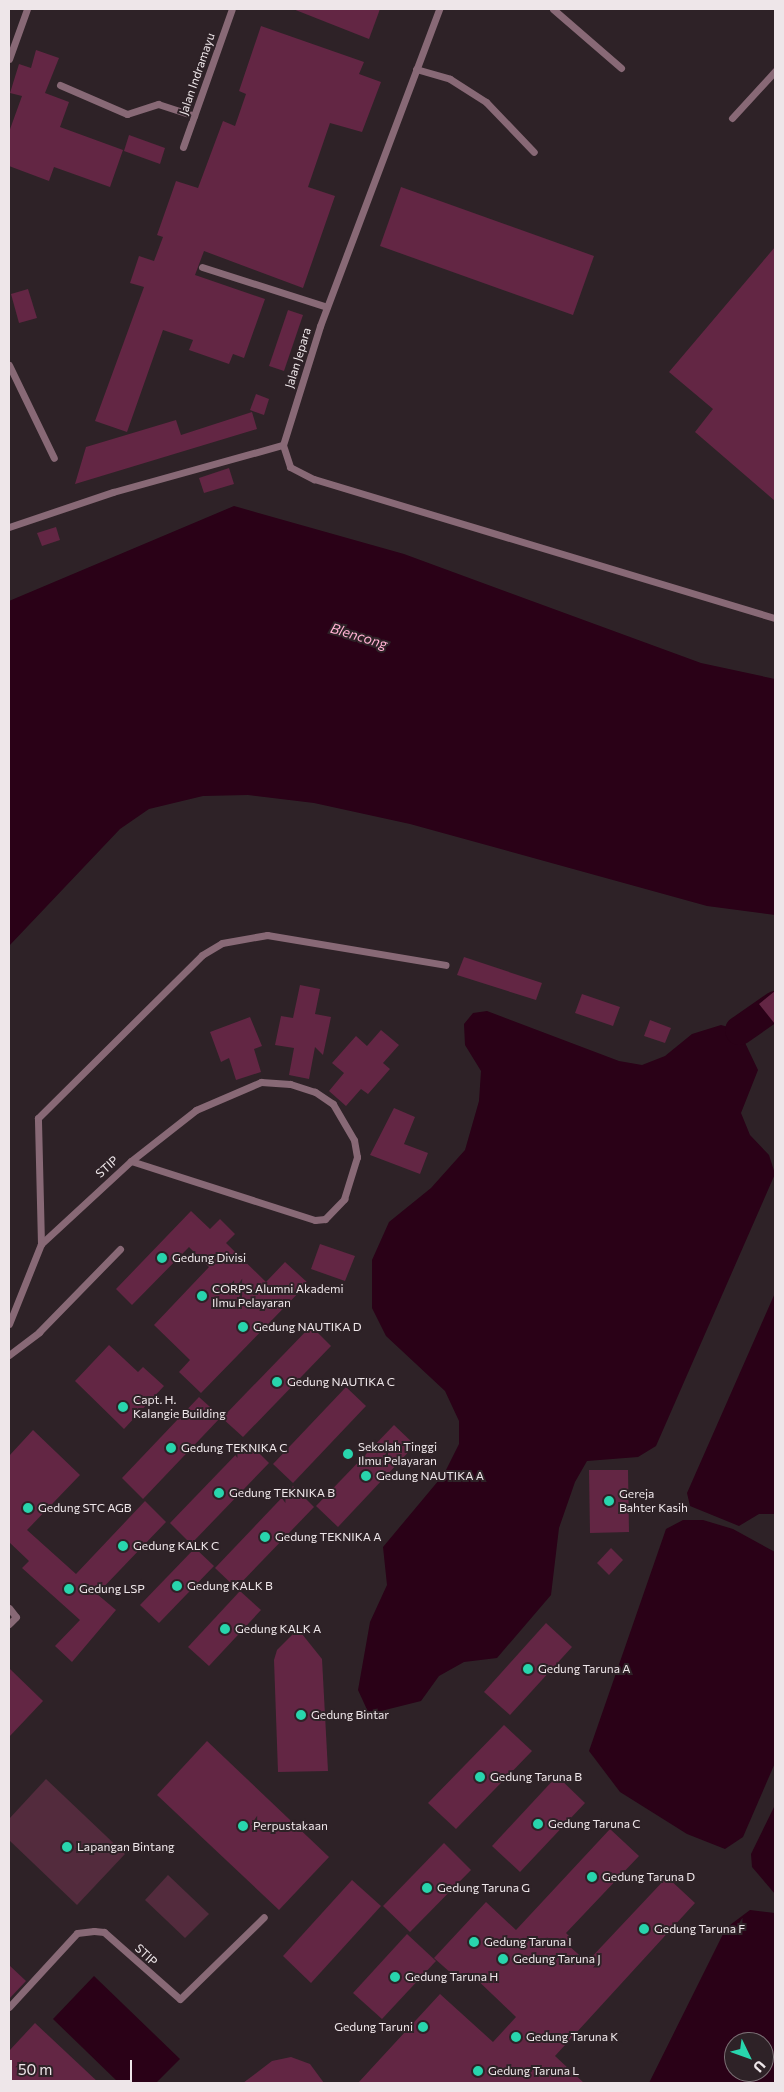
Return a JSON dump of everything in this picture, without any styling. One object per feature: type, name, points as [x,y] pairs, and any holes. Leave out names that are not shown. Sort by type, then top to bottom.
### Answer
[{"type":"lane","points":[[9,59],[26,9]]},
{"type":"lane","name":"Jalan Indramayu","points":[[183,146],[232,9]]},
{"type":"lane","name":"Jalan Jepara","points":[[283,445],[327,306],[439,9]]},
{"type":"lane","points":[[553,9],[621,68]]},
{"type":"lane","points":[[416,69],[450,79],[486,102],[534,152]]},
{"type":"lane","points":[[732,118],[775,71]]},
{"type":"lane","points":[[60,85],[127,114],[158,104],[194,116]]},
{"type":"lane","points":[[202,266],[327,306]]},
{"type":"lane","points":[[9,366],[54,458]]},
{"type":"lane","points":[[9,527],[113,492],[283,445],[290,467],[314,479],[775,618]]},
{"type":"lane","points":[[41,1244],[38,1118],[202,955],[222,943],[267,934],[446,966]]},
{"type":"lane","name":"STIP","points":[[9,1324],[41,1244],[131,1161],[196,1110],[229,1093],[261,1082],[315,1092],[342,1116],[354,1140],[357,1157],[344,1198],[325,1218],[315,1220],[131,1161]]},
{"type":"lane","points":[[9,1355],[39,1332],[120,1249]]},
{"type":"lane","points":[[9,1608],[16,1617],[9,1624]]},
{"type":"lane","name":"STIP","points":[[9,2007],[77,1933],[94,1930],[104,1932],[180,1999],[264,1917]]},
{"type":"shaded area","name":"Lapangan Bintang","points":[[46,1779],[125,1854],[77,1905],[9,1840],[9,1819]]},
{"type":"shaded area","points":[[168,1875],[209,1914],[185,1938],[145,1900]]},
{"type":"water","name":"Blencong","points":[[234,506],[404,554],[701,663],[775,679],[775,915],[707,906],[410,824],[314,803],[248,795],[203,796],[149,809],[120,829],[9,946],[9,601]]},
{"type":"water","points":[[487,1011],[619,1061],[642,1065],[665,1056],[692,1034],[721,1025],[739,1030],[758,1070],[741,1113],[750,1135],[769,1155],[775,1174],[656,1446],[638,1457],[587,1461],[575,1482],[559,1528],[551,1595],[497,1658],[464,1662],[439,1676],[421,1701],[369,1714],[358,1690],[370,1622],[387,1585],[383,1547],[444,1474],[459,1444],[459,1421],[445,1391],[386,1336],[372,1308],[372,1260],[389,1222],[431,1188],[465,1150],[479,1101],[481,1071],[465,1045],[464,1024],[473,1013]]},
{"type":"water","points":[[775,1293],[775,1514],[759,1514],[739,1526],[690,1506],[687,1493]]},
{"type":"water","points":[[683,1520],[703,1520],[733,1529],[775,1552],[775,1763],[743,1837],[725,1849],[687,1834],[620,1792],[589,1751],[666,1529]]},
{"type":"water","points":[[775,1805],[775,1894],[752,1867],[751,1854]]},
{"type":"water","points":[[750,1910],[775,1913],[775,2083],[649,2083],[726,1928]]},
{"type":"water","points":[[94,1976],[180,2059],[156,2083],[119,2083],[53,2019]]},
{"type":"building","points":[[293,9],[380,9],[369,39]]},
{"type":"building","points":[[261,26],[364,62],[359,74],[381,82],[362,132],[330,123],[308,187],[335,196],[303,288],[204,251],[195,275],[265,299],[244,358],[233,354],[229,364],[189,350],[193,340],[163,330],[127,432],[95,421],[144,287],[130,283],[139,256],[154,261],[163,237],[157,235],[176,181],[198,188],[223,121],[235,126],[246,94],[239,91]]},
{"type":"building","points":[[36,50],[59,58],[45,93],[69,102],[60,127],[123,150],[110,187],[54,167],[49,181],[9,166],[9,132],[22,96],[10,93],[19,64],[31,68]]},
{"type":"building","points":[[129,135],[165,148],[160,164],[124,151]]},
{"type":"building","points":[[401,187],[594,256],[573,315],[380,246]]},
{"type":"building","points":[[775,247],[775,501],[695,432],[713,409],[669,372]]},
{"type":"building","points":[[28,289],[37,318],[19,323],[11,294]]},
{"type":"building","points":[[288,310],[303,315],[284,371],[269,366]]},
{"type":"building","points":[[256,394],[269,399],[264,415],[250,410]]},
{"type":"building","points":[[252,412],[257,429],[75,484],[86,447],[176,420],[181,435]]},
{"type":"building","points":[[229,468],[234,484],[204,493],[199,478]]},
{"type":"building","points":[[56,527],[60,540],[42,546],[37,533]]},
{"type":"building","points":[[464,957],[542,983],[536,1000],[457,975]]},
{"type":"building","points":[[300,985],[320,989],[315,1014],[331,1017],[323,1055],[315,1047],[309,1079],[289,1075],[294,1048],[275,1045],[281,1016],[293,1018]]},
{"type":"building","points":[[775,991],[775,1024],[759,1004]]},
{"type":"building","points":[[582,994],[620,1007],[613,1026],[575,1013]]},
{"type":"building","points":[[250,1017],[262,1046],[254,1049],[261,1072],[236,1080],[229,1058],[221,1062],[210,1032]]},
{"type":"building","points":[[650,1020],[671,1028],[665,1043],[644,1036]]},
{"type":"building","points":[[381,1030],[399,1045],[383,1063],[390,1069],[368,1094],[361,1089],[346,1106],[329,1091],[344,1073],[332,1063],[356,1036],[367,1046]]},
{"type":"building","points":[[394,1108],[415,1117],[404,1144],[428,1153],[420,1174],[370,1155]]},
{"type":"building","points":[[191,1211],[210,1229],[220,1219],[235,1234],[226,1243],[266,1282],[285,1262],[308,1283],[201,1393],[179,1372],[190,1360],[154,1325],[209,1267],[189,1247],[132,1305],[116,1289]]},
{"type":"building","points":[[320,1244],[355,1256],[345,1281],[311,1269]]},
{"type":"building","name":"Gedung NAUTIKA C","points":[[311,1326],[331,1346],[243,1437],[222,1418]]},
{"type":"building","name":"Capt. H. Kalangie Building","points":[[109,1345],[138,1372],[143,1367],[164,1386],[124,1429],[75,1381]]},
{"type":"building","points":[[346,1387],[366,1406],[293,1483],[273,1464]]},
{"type":"building","name":"Gedung TEKNIKA C","points":[[199,1397],[221,1417],[143,1499],[122,1478]]},
{"type":"building","name":"Gedung NAUTIKA A","points":[[394,1425],[415,1445],[338,1527],[316,1506]]},
{"type":"building","points":[[33,1430],[80,1475],[27,1530],[76,1574],[145,1501],[166,1522],[97,1594],[116,1610],[72,1662],[55,1646],[80,1620],[22,1568],[29,1561],[9,1542],[9,1456]]},
{"type":"building","name":"Gedung TEKNIKA B","points":[[248,1442],[269,1463],[191,1544],[170,1523]]},
{"type":"building","name":"Gereja Bahter Kasih","points":[[589,1470],[628,1470],[629,1532],[590,1533]]},
{"type":"building","name":"Gedung TEKNIKA A","points":[[293,1486],[314,1507],[236,1588],[215,1568]]},
{"type":"building","name":"Gedung KALK B","points":[[195,1548],[214,1566],[159,1623],[140,1605]]},
{"type":"building","points":[[611,1548],[623,1560],[609,1575],[597,1563]]},
{"type":"building","name":"Gedung KALK A","points":[[240,1591],[261,1610],[209,1666],[188,1647]]},
{"type":"building","name":"Gedung Taruna A","points":[[546,1623],[572,1647],[510,1715],[484,1692]]},
{"type":"building","name":"Gedung Bintar","points":[[298,1629],[322,1659],[328,1771],[278,1772],[274,1660],[277,1650]]},
{"type":"building","points":[[9,1668],[43,1701],[9,1737]]},
{"type":"building","name":"Gedung Taruna B","points":[[504,1725],[532,1751],[456,1829],[428,1803]]},
{"type":"building","name":"Perpustakaan","points":[[207,1741],[329,1857],[279,1910],[157,1795]]},
{"type":"building","name":"Gedung Taruna C","points":[[557,1776],[585,1803],[520,1872],[492,1846]]},
{"type":"building","points":[[610,1829],[639,1856],[566,1933],[573,1940],[568,1945],[587,1962],[667,1877],[695,1903],[555,2056],[584,2083],[358,2083],[440,1994],[493,2042],[516,2017],[470,1973],[461,1982],[434,1958],[486,1902],[516,1930]]},
{"type":"building","name":"Gedung Taruna G","points":[[444,1843],[471,1870],[410,1932],[383,1906]]},
{"type":"building","points":[[352,1880],[381,1906],[311,1983],[283,1956]]},
{"type":"building","name":"Gedung Taruna H","points":[[407,1934],[436,1961],[382,2019],[353,1993]]},
{"type":"building","points":[[9,1965],[26,1981],[9,1999]]},
{"type":"building","points":[[35,2023],[99,2083],[9,2083],[9,2051]]},
{"type":"building","points":[[291,2057],[310,2064],[324,2083],[243,2083],[272,2061]]},
{"type":"waterway","points":[[739,1030],[775,1005]]},
{"type":"place","name":"Gedung Divisi","points":[[162,1258]]},
{"type":"place","name":"CORPS Alumni Akademi Ilmu Pelayaran","points":[[202,1296]]},
{"type":"place","name":"Gedung NAUTIKA D","points":[[243,1327]]},
{"type":"place","name":"Gedung NAUTIKA C","points":[[277,1382]]},
{"type":"place","name":"Capt. H. Kalangie Building","points":[[123,1407]]},
{"type":"place","name":"Gedung TEKNIKA C","points":[[171,1448]]},
{"type":"place","name":"Sekolah Tinggi Ilmu Pelayaran","points":[[348,1454]]},
{"type":"place","name":"Gedung NAUTIKA A","points":[[366,1476]]},
{"type":"place","name":"Gedung TEKNIKA B","points":[[219,1493]]},
{"type":"place","name":"Gereja Bahter Kasih","points":[[609,1501]]},
{"type":"place","name":"Gedung STC AGB","points":[[28,1508]]},
{"type":"place","name":"Gedung TEKNIKA A","points":[[265,1537]]},
{"type":"place","name":"Gedung KALK C","points":[[123,1546]]},
{"type":"place","name":"Gedung KALK B","points":[[177,1586]]},
{"type":"place","name":"Gedung LSP","points":[[69,1589]]},
{"type":"place","name":"Gedung KALK A","points":[[225,1629]]},
{"type":"place","name":"Gedung Taruna A","points":[[528,1669]]},
{"type":"place","name":"Gedung Bintar","points":[[301,1715]]},
{"type":"place","name":"Gedung Taruna B","points":[[480,1777]]},
{"type":"place","name":"Gedung Taruna C","points":[[538,1824]]},
{"type":"place","name":"Perpustakaan","points":[[243,1826]]},
{"type":"place","name":"Lapangan Bintang","points":[[67,1847]]},
{"type":"place","name":"Gedung Taruna D","points":[[592,1877]]},
{"type":"place","name":"Gedung Taruna G","points":[[427,1888]]},
{"type":"place","name":"Gedung Taruna F","points":[[644,1929]]},
{"type":"place","name":"Gedung Taruna I","points":[[474,1942]]},
{"type":"place","name":"Gedung Taruna J","points":[[503,1959]]},
{"type":"place","name":"Gedung Taruna H","points":[[395,1977]]},
{"type":"place","name":"Gedung Taruni","points":[[423,2027]]},
{"type":"place","name":"Gedung Taruna K","points":[[516,2037]]},
{"type":"place","name":"Gedung Taruna L","points":[[478,2071]]}]
